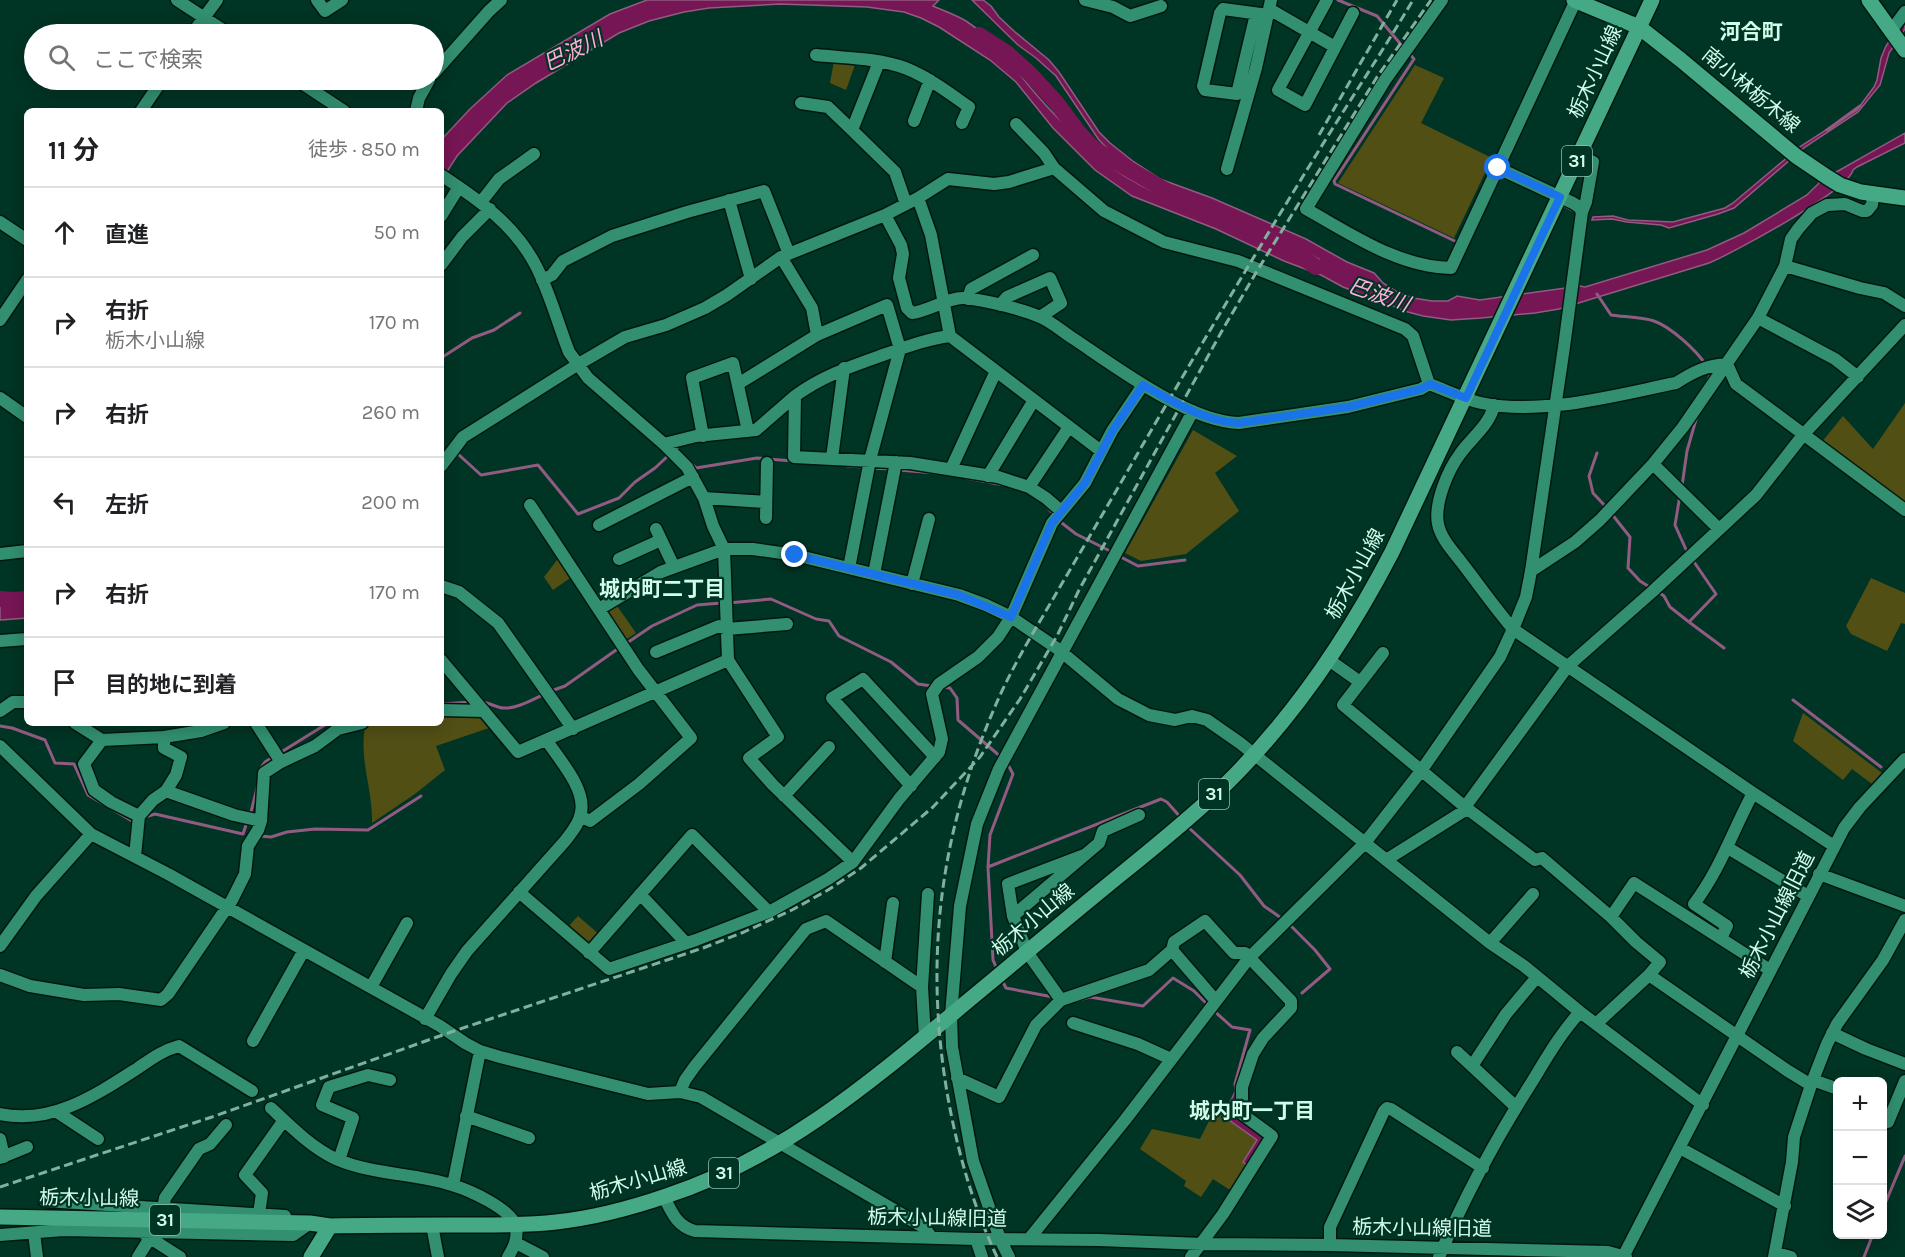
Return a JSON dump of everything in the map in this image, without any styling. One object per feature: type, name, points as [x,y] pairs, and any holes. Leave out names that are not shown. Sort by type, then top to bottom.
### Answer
[{"type":"main road","name":"栃木小山線","points":[[0,1217],[330,1226],[516,1225],[560,1221],[587,1217],[664,1197],[717,1176],[782,1144],[833,1109],[925,1037],[1196,811],[1254,754],[1329,660],[1368,600],[1502,322],[1652,0]]},
{"type":"main road","points":[[1869,0],[1897,39]]},
{"type":"main road","name":"南小林栃木線","points":[[1580,1],[1639,27],[1794,154],[1833,181],[1873,195],[1905,198]]},
{"type":"main road","points":[[311,1257],[330,1226]]},
{"type":"street","points":[[177,0],[213,24]]},
{"type":"street","points":[[200,24],[217,0]]},
{"type":"street","points":[[317,0],[325,11],[342,0]]},
{"type":"street","points":[[444,62],[501,0]]},
{"type":"street","points":[[1085,0],[1113,7],[1130,16],[1161,6]]},
{"type":"street","points":[[1327,0],[1278,90],[1305,105],[1353,13]]},
{"type":"street","points":[[1442,0],[1385,80],[1306,209],[1386,253],[1437,267],[1451,268],[1580,1]]},
{"type":"street","points":[[1266,10],[1237,94],[1205,90],[1203,86],[1220,13],[1223,9],[1266,10],[1335,46]]},
{"type":"street","points":[[1227,170],[1256,68],[1266,10]]},
{"type":"street","points":[[1897,39],[1905,12]]},
{"type":"street","points":[[816,55],[879,62],[904,68],[930,80],[969,107],[962,123]]},
{"type":"street","points":[[852,130],[879,62]]},
{"type":"street","points":[[914,121],[930,80]]},
{"type":"street","points":[[143,108],[155,90]]},
{"type":"street","points":[[312,90],[339,108]]},
{"type":"street","points":[[417,108],[423,90]]},
{"type":"street","points":[[801,103],[828,107],[852,130],[895,172],[906,204]]},
{"type":"street","points":[[1016,124],[1044,153],[1054,168],[1104,211],[1164,242],[1238,261],[1405,329],[1413,336],[1430,384],[1466,398],[1516,408],[1556,406],[1676,383],[1691,373],[1711,365],[1727,364]]},
{"type":"street","points":[[444,261],[485,205],[499,179],[534,154]]},
{"type":"street","points":[[1029,1239],[1125,1120],[1249,958],[1365,844],[1421,771],[1500,657],[1526,597],[1531,570],[1582,212],[1593,162],[1580,156]]},
{"type":"street","points":[[444,462],[463,437],[577,364],[625,337],[666,325],[705,308],[785,256],[885,214],[948,180],[1009,183],[1054,168]]},
{"type":"street","points":[[1498,168],[1580,207],[1582,212]]},
{"type":"street","points":[[444,177],[485,205],[511,230],[525,247],[544,286],[569,352],[577,364],[588,378],[664,444],[687,467],[693,477],[724,549],[728,660],[778,737],[749,758],[853,862]]},
{"type":"street","points":[[444,210],[457,186]]},
{"type":"street","points":[[544,286],[563,261],[612,236],[764,191],[785,256],[812,308],[817,335]]},
{"type":"street","points":[[1531,570],[1575,542],[1600,520],[1653,464],[1683,427],[1758,318],[1785,266],[1791,239],[1812,213],[1827,205],[1838,203],[1867,211],[1872,205],[1873,195]]},
{"type":"street","points":[[918,198],[931,235],[950,336],[1101,452]]},
{"type":"street","points":[[729,200],[751,279]]},
{"type":"street","points":[[885,214],[901,245],[903,255],[899,278],[907,308],[912,313],[962,298],[1000,305],[1040,317],[1143,385],[1192,411],[1224,423],[1239,423],[1348,407],[1421,389],[1430,384]]},
{"type":"street","points":[[0,222],[24,238]]},
{"type":"street","points":[[968,299],[971,289],[1033,255]]},
{"type":"street","points":[[1785,266],[1884,293],[1905,306]]},
{"type":"street","points":[[1000,305],[1007,297],[1050,278],[1061,303],[1040,317]]},
{"type":"street","points":[[0,320],[24,284]]},
{"type":"street","points":[[738,384],[817,335],[887,305],[900,349],[870,460],[849,568]]},
{"type":"street","points":[[1758,318],[1834,359],[1858,377]]},
{"type":"street","points":[[1386,860],[1466,808],[1568,666],[1756,495],[1803,435],[1905,326]]},
{"type":"street","points":[[664,444],[703,436],[756,430],[813,383],[844,368],[930,339],[950,336]]},
{"type":"street","points":[[703,436],[692,378],[733,363],[748,431]]},
{"type":"street","points":[[1727,364],[1736,384],[1905,510]]},
{"type":"street","points":[[832,458],[844,368]]},
{"type":"street","points":[[951,469],[996,371]]},
{"type":"street","points":[[519,892],[609,969],[769,912],[828,879],[853,862],[939,752],[942,739],[932,694],[939,684],[978,657],[998,637],[1011,617],[1052,523],[1085,483],[1122,415],[1143,385]]},
{"type":"street","points":[[795,396],[794,457],[896,462],[988,476],[1029,487],[1061,511]]},
{"type":"street","points":[[0,398],[24,415]]},
{"type":"street","points":[[988,476],[1034,400]]},
{"type":"street","points":[[1494,405],[1486,424],[1459,455],[1447,479],[1438,506],[1438,523],[1444,540],[1489,600],[1513,629],[1834,846]]},
{"type":"street","points":[[1009,1257],[1000,1239],[973,1161],[952,1047],[951,1015],[960,906],[977,824],[999,770],[1192,411]]},
{"type":"street","points":[[1029,487],[1069,426]]},
{"type":"street","points":[[874,574],[896,462]]},
{"type":"street","points":[[766,518],[767,463]]},
{"type":"street","points":[[1653,464],[1719,529]]},
{"type":"street","points":[[1430,473],[1447,479]]},
{"type":"street","points":[[599,525],[693,477]]},
{"type":"street","points":[[704,498],[766,502]]},
{"type":"street","points":[[530,505],[654,692],[691,738],[639,784],[590,821],[580,816]]},
{"type":"street","points":[[912,584],[929,519]]},
{"type":"street","points":[[619,559],[659,534],[674,567]]},
{"type":"street","points":[[599,609],[674,567],[724,549],[753,549],[795,555],[959,595],[1011,617],[1062,652],[1118,699],[1149,715],[1175,720],[1192,716],[1207,720],[1254,754],[1490,943],[1703,1105]]},
{"type":"street","points":[[0,554],[24,552]]},
{"type":"street","points":[[444,587],[459,592],[498,623],[573,729]]},
{"type":"street","points":[[656,652],[719,626],[727,629],[787,624]]},
{"type":"street","points":[[0,641],[24,639]]},
{"type":"street","points":[[1383,653],[1342,705],[1466,808],[1535,861],[1542,858],[1659,962],[1649,975],[1596,1024]]},
{"type":"street","points":[[444,664],[518,752],[728,660]]},
{"type":"street","points":[[1329,660],[1360,682]]},
{"type":"street","points":[[911,786],[832,698],[863,680],[935,757]]},
{"type":"street","points":[[0,711],[13,702],[24,702]]},
{"type":"street","points":[[444,710],[484,711]]},
{"type":"street","points":[[80,726],[102,740],[164,737],[201,731],[215,726]]},
{"type":"street","points":[[258,726],[281,762]]},
{"type":"street","points":[[0,975],[30,986],[84,995],[119,994],[161,1000],[232,900],[245,874],[248,846],[261,821],[264,773],[315,746],[338,729],[350,726]]},
{"type":"street","points":[[135,856],[138,816],[153,800],[166,791],[176,775],[181,757],[164,748],[164,737]]},
{"type":"street","points":[[102,740],[84,764],[94,790],[138,816]]},
{"type":"street","points":[[426,1019],[451,974],[467,951],[565,841],[580,816],[581,801],[577,787],[547,741]]},
{"type":"street","points":[[0,746],[91,834],[371,987],[480,1051],[648,1094],[680,1092],[701,1097],[925,1228],[931,1237]]},
{"type":"street","points":[[784,795],[829,747]]},
{"type":"street","name":"栃木小山線旧道","points":[[664,1197],[678,1223],[695,1232],[1330,1245],[1441,1252],[1608,1252],[1624,1257],[1834,846],[1860,807],[1905,759]]},
{"type":"street","points":[[166,791],[234,815],[261,821]]},
{"type":"street","points":[[1720,938],[1727,926],[1694,904],[1709,884],[1753,793]]},
{"type":"street","points":[[1013,916],[1099,843],[1103,831],[1139,815]]},
{"type":"street","points":[[0,946],[36,896],[91,834]]},
{"type":"street","points":[[589,953],[692,835],[769,912]]},
{"type":"street","points":[[1728,848],[1808,896]]},
{"type":"street","points":[[1061,1000],[1027,952],[1013,916],[1008,884],[1084,855]]},
{"type":"street","points":[[1820,874],[1905,906]]},
{"type":"street","points":[[1611,917],[1634,883],[1770,970]]},
{"type":"street","points":[[640,894],[687,943]]},
{"type":"street","points":[[925,1037],[922,987],[928,894]]},
{"type":"street","points":[[1490,943],[1533,894]]},
{"type":"street","points":[[885,962],[893,903]]},
{"type":"street","points":[[1791,1257],[1775,1255],[1785,1206],[1794,1137],[1812,1082],[1832,1032],[1883,960],[1905,920]]},
{"type":"street","points":[[680,1092],[695,1066],[806,929],[826,921],[922,987]]},
{"type":"street","points":[[957,1078],[999,1097],[1036,1025],[1061,1000],[1149,970],[1172,950],[1174,942],[1205,921],[1234,953],[1245,953],[1291,1001],[1291,1008],[1263,1038],[1253,1054],[1242,1087],[1242,1114],[1272,1136],[1223,1214],[1191,1257]]},
{"type":"street","points":[[371,987],[407,923]]},
{"type":"street","points":[[253,1041],[304,950]]},
{"type":"street","points":[[1172,950],[1215,1000]]},
{"type":"street","points":[[1649,975],[1788,1071],[1812,1082],[1833,1088]]},
{"type":"street","points":[[1472,1066],[1506,1014],[1537,977]]},
{"type":"street","points":[[1441,1252],[1516,1107],[1564,1030],[1580,1012]]},
{"type":"street","points":[[1073,1023],[1138,1044],[1171,1059]]},
{"type":"street","points":[[1832,1032],[1866,1050],[1905,1064]]},
{"type":"street","points":[[0,1114],[22,1117],[49,1114],[70,1108],[168,1049],[179,1047],[252,1091]]},
{"type":"street","points":[[453,1185],[480,1051]]},
{"type":"street","points":[[1457,1052],[1516,1107]]},
{"type":"street","points":[[339,1160],[353,1118],[322,1105],[328,1087],[368,1075],[390,1080]]},
{"type":"street","points":[[1888,1122],[1888,1108],[1905,1081]]},
{"type":"street","points":[[271,1108],[313,1144],[339,1160],[363,1168],[453,1185],[503,1210],[516,1225],[516,1244],[508,1257]]},
{"type":"street","points":[[1330,1245],[1330,1227],[1384,1111],[1388,1108],[1483,1168]]},
{"type":"street","points":[[57,1112],[98,1139]]},
{"type":"street","points":[[466,1116],[529,1138]]},
{"type":"street","points":[[259,1214],[262,1193],[245,1175],[284,1120]]},
{"type":"street","points":[[163,1208],[165,1198],[199,1149],[210,1144],[226,1125]]},
{"type":"street","points":[[0,1139],[2,1157],[27,1147]]},
{"type":"street","points":[[1680,1148],[1785,1206]]},
{"type":"street","points":[[0,1235],[64,1230],[146,1235],[293,1235],[310,1224],[299,1217],[45,1201]]},
{"type":"street","points":[[432,1225],[438,1257]]},
{"type":"street","points":[[34,1233],[37,1257]]},
{"type":"street","points":[[146,1235],[176,1256]]},
{"type":"street","points":[[138,1257],[146,1235]]},
{"type":"street","points":[[976,1239],[982,1257]]},
{"type":"street","points":[[516,1244],[543,1257]]},
{"type":"shaded area","points":[[834,61],[856,62],[846,90],[830,83]]},
{"type":"shaded area","points":[[1415,65],[1444,78],[1421,123],[1492,158],[1454,238],[1338,183]]},
{"type":"shaded area","points":[[1905,403],[1905,505],[1821,443],[1843,416],[1873,449]]},
{"type":"shaded area","points":[[1193,430],[1237,456],[1215,473],[1239,511],[1186,554],[1141,561],[1125,553]]},
{"type":"shaded area","points":[[560,556],[573,576],[553,590],[544,577]]},
{"type":"shaded area","points":[[1871,578],[1905,593],[1905,624],[1901,623],[1887,651],[1851,634],[1846,626]]},
{"type":"shaded area","points":[[615,603],[636,633],[625,640],[605,610]]},
{"type":"shaded area","points":[[1803,713],[1882,773],[1872,784],[1852,769],[1843,780],[1793,741]]},
{"type":"shaded area","points":[[444,714],[483,714],[492,727],[436,746],[445,770],[372,823],[364,751],[365,727],[444,726]]},
{"type":"shaded area","points":[[578,916],[601,936],[590,948],[567,928]]},
{"type":"shaded area","points":[[1227,1108],[1229,1120],[1257,1140],[1243,1161],[1250,1167],[1233,1192],[1213,1179],[1201,1197],[1184,1186],[1186,1181],[1140,1149],[1152,1129],[1200,1139],[1215,1109]]},
{"type":"water","points":[[647,0],[939,0],[933,6],[976,28],[1003,54],[1061,121],[1088,148],[1120,173],[1156,193],[1275,245],[1320,260],[1227,213],[1169,191],[1124,165],[1099,140],[1056,76],[1018,45],[972,0],[983,0],[1015,32],[1049,60],[1099,132],[1134,162],[1160,179],[1212,198],[1306,239],[1347,262],[1374,273],[1383,283],[1397,292],[1413,298],[1432,301],[1448,301],[1457,296],[1480,300],[1585,287],[1707,250],[1744,233],[1807,195],[1821,181],[1905,133],[1905,143],[1857,167],[1832,192],[1788,221],[1709,263],[1559,309],[1451,320],[1408,312],[1343,287],[1216,229],[1132,196],[1095,170],[1053,128],[1016,82],[990,60],[939,27],[904,12],[867,7],[780,4],[709,8],[649,21],[619,33],[507,103],[457,156],[444,176],[444,137],[470,109],[507,75],[610,14]]},
{"type":"water","points":[[1905,17],[1905,29],[1889,53],[1880,85],[1858,112],[1805,147],[1734,208],[1669,228],[1612,219],[1592,220],[1593,217],[1613,216],[1628,220],[1673,222],[1725,208],[1733,203],[1801,146],[1857,110],[1874,87],[1886,46]]},
{"type":"water","points":[[24,605],[24,618],[0,620],[0,606]]},
{"type":"water","points":[[1236,1090],[1240,1093],[1236,1115],[1266,1138],[1250,1167],[1243,1162],[1257,1140],[1229,1120],[1227,1108]]},
{"type":"waterway","points":[[1338,0],[1377,16],[1403,47]]},
{"type":"waterway","name":"巴波川","points":[[979,35],[1007,53],[1030,74],[1094,149],[1170,193],[1280,241],[1316,267]]},
{"type":"waterway","points":[[1408,52],[1414,59],[1334,181],[1335,184],[1459,243]]},
{"type":"waterway","points":[[1827,130],[1860,106]]},
{"type":"waterway","points":[[1561,204],[1576,212]]},
{"type":"waterway","points":[[1597,294],[1611,315],[1654,321],[1668,328],[1683,340],[1706,365]]},
{"type":"waterway","points":[[444,356],[472,338],[494,330],[520,313]]},
{"type":"waterway","points":[[1706,384],[1711,374],[1709,371]]},
{"type":"waterway","points":[[1682,486],[1687,451],[1697,416]]},
{"type":"waterway","points":[[674,449],[676,448],[684,456]]},
{"type":"waterway","points":[[1597,453],[1589,476],[1593,493],[1607,508]]},
{"type":"waterway","points":[[456,456],[458,454],[481,475],[538,465],[578,514],[619,498],[670,454]]},
{"type":"waterway","points":[[691,463],[696,468],[757,458],[793,461]]},
{"type":"waterway","points":[[847,466],[864,467]]},
{"type":"waterway","points":[[871,468],[891,469]]},
{"type":"waterway","points":[[898,470],[936,473]]},
{"type":"waterway","points":[[966,478],[1004,485]]},
{"type":"waterway","points":[[1680,495],[1675,525],[1688,554]]},
{"type":"waterway","points":[[1045,504],[1054,515]]},
{"type":"waterway","points":[[1611,513],[1630,537],[1628,568],[1640,581],[1651,588]]},
{"type":"waterway","points":[[1058,520],[1076,534],[1112,552]]},
{"type":"waterway","points":[[1117,555],[1138,566],[1185,560]]},
{"type":"waterway","points":[[1692,559],[1716,594],[1689,622],[1724,648]]},
{"type":"waterway","points":[[1657,591],[1664,596],[1670,607],[1689,622]]},
{"type":"waterway","name":"巴波川","points":[[0,599],[24,599]]},
{"type":"waterway","points":[[728,603],[771,599],[816,619],[829,621],[839,636],[891,662],[918,684],[932,686]]},
{"type":"waterway","points":[[624,645],[652,626],[697,605],[721,603]]},
{"type":"waterway","points":[[551,691],[565,686],[619,648]]},
{"type":"waterway","points":[[942,687],[950,688],[957,698],[958,720],[1001,757]]},
{"type":"waterway","points":[[481,702],[509,708],[545,694]]},
{"type":"waterway","points":[[1793,700],[1881,767]]},
{"type":"waterway","points":[[444,704],[471,702]]},
{"type":"waterway","points":[[0,726],[45,740],[55,763],[74,764],[88,795],[132,821],[136,819]]},
{"type":"waterway","points":[[278,754],[323,726]]},
{"type":"waterway","points":[[260,769],[273,757]]},
{"type":"waterway","points":[[997,969],[993,960],[988,867],[990,835],[1013,774],[1006,761]]},
{"type":"waterway","points":[[250,816],[258,784]]},
{"type":"waterway","points":[[259,836],[271,837],[287,832],[315,829],[368,830],[421,796]]},
{"type":"waterway","points":[[988,867],[1161,799],[1167,802],[1182,819]]},
{"type":"waterway","points":[[145,817],[155,814],[243,834],[247,822]]},
{"type":"waterway","points":[[1188,827],[1240,875],[1264,906],[1284,920]]},
{"type":"waterway","points":[[1289,924],[1330,969],[1302,993]]},
{"type":"waterway","points":[[1001,978],[1006,988],[1053,997]]},
{"type":"waterway","points":[[1075,1001],[1090,997],[1143,1006],[1173,978],[1194,991],[1208,1005]]},
{"type":"waterway","points":[[1213,1010],[1232,1027],[1250,1030],[1235,1084],[1236,1090]]},
{"type":"waterway","points":[[1887,1199],[1905,1156]]},
{"type":"waterway","points":[[1864,1257],[1871,1239]]},
{"type":"railway","points":[[1319,135],[1397,0]]},
{"type":"railway","points":[[997,1257],[967,1179],[957,1139],[948,1098],[937,998],[941,900],[960,804],[975,757],[1001,694],[1032,635],[1246,269],[1413,0]]},
{"type":"railway","points":[[0,1187],[212,1117],[451,1032],[703,948],[792,910],[861,868],[933,807],[980,757],[1020,699],[1057,636],[1079,590],[1257,271],[1377,77],[1431,0]]},
{"type":"district","name":"河合町","points":[[1751,32]]},
{"type":"district","name":"城内町二丁目","points":[[662,589]]},
{"type":"district","name":"城内町一丁目","points":[[1252,1111]]},
{"type":"route","points":[[795,555],[959,595],[1011,617],[1052,523],[1085,483],[1113,430],[1143,385],[1192,411],[1224,423],[1239,423],[1348,407],[1421,389],[1430,384],[1466,398],[1560,197],[1498,168]]}]
